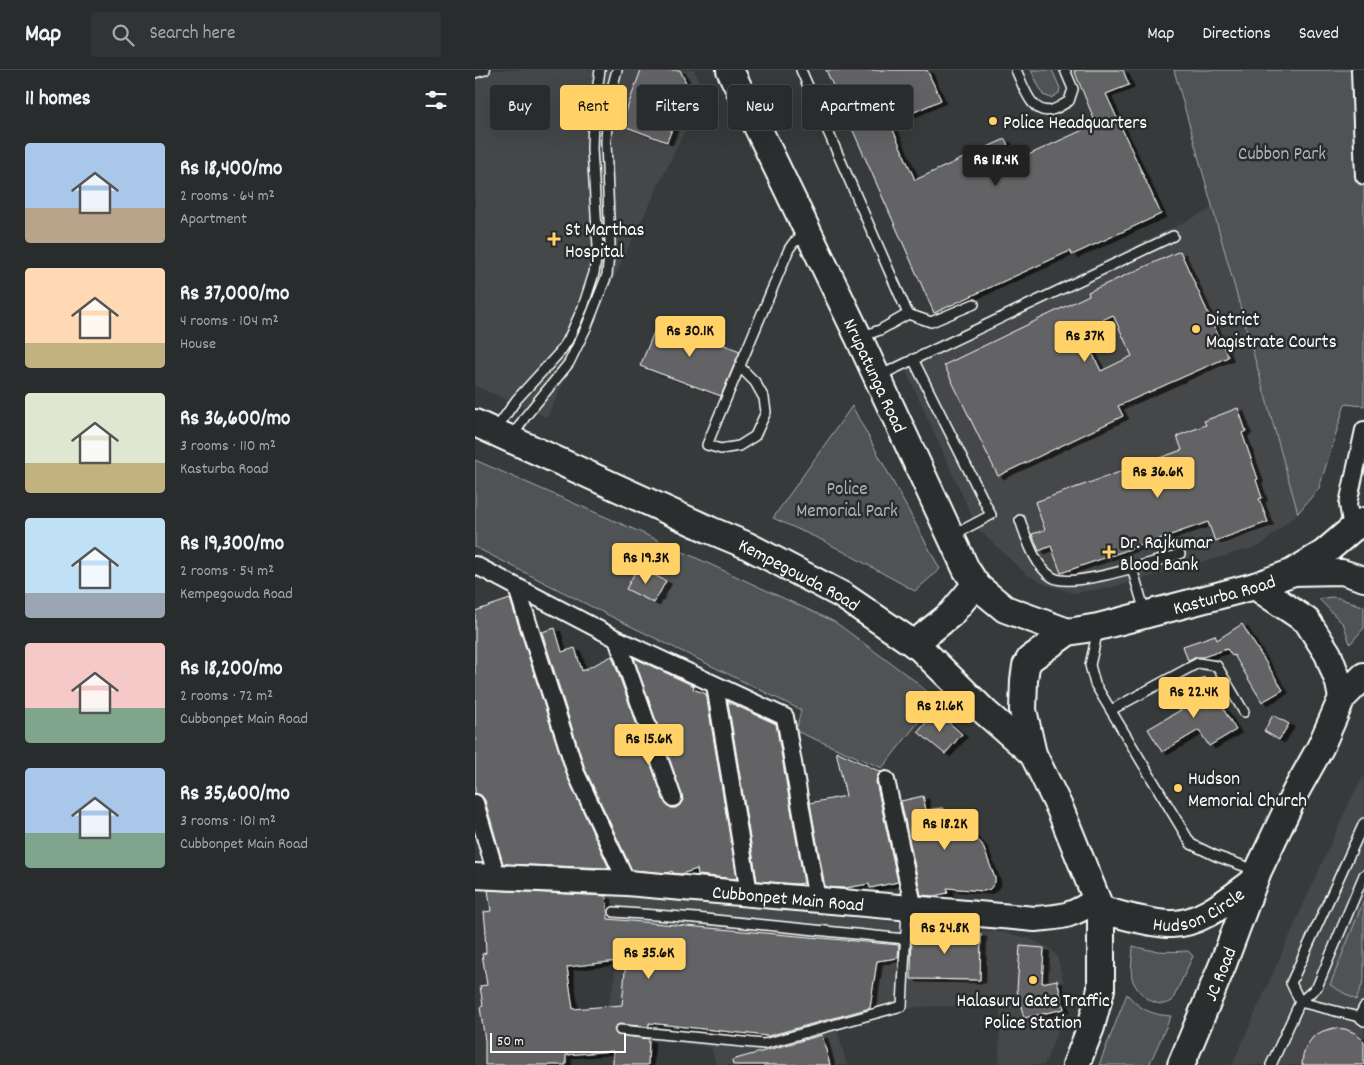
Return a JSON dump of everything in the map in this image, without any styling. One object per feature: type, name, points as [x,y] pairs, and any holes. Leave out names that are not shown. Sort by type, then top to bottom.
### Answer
[{"type":"main road","name":"Nrupatunga Road","points":[[730,70],[859,338],[966,568],[976,584],[1005,609],[1067,632]]},
{"type":"main road","name":"Kempegowda Road","points":[[494,431],[746,545],[842,595],[913,644],[1033,754]]},
{"type":"main road","name":"Kasturba Road","points":[[1067,632],[1098,627],[1255,586],[1291,574],[1324,553],[1358,525]]},
{"type":"main road","points":[[913,644],[951,614],[976,584]]},
{"type":"main road","points":[[1255,586],[1307,621],[1328,654],[1339,683],[1353,695],[1364,676]]},
{"type":"main road","points":[[1067,632],[1030,658],[1026,666],[1024,680],[1023,710],[1033,754],[1060,809],[1099,905],[1101,989],[1091,1027],[1076,1065]]},
{"type":"main road","name":"Hudson Circle","points":[[1099,905],[1149,921],[1171,924],[1190,921],[1218,908],[1256,876],[1296,791],[1353,695]]},
{"type":"main road","name":"JC Road","points":[[1181,1065],[1223,964],[1256,876]]},
{"type":"street","points":[[1360,70],[1364,176]]},
{"type":"street","points":[[1358,525],[1348,504],[1364,430]]},
{"type":"street","points":[[475,566],[617,639],[785,717],[817,900]]},
{"type":"street","points":[[1291,574],[1342,572],[1364,579]]},
{"type":"street","points":[[517,588],[576,773],[627,883]]},
{"type":"street","points":[[617,639],[673,798]]},
{"type":"street","points":[[715,684],[749,894]]},
{"type":"street","points":[[886,780],[911,909]]},
{"type":"street","points":[[475,803],[486,877]]},
{"type":"street","name":"Cubbonpet Main Road","points":[[486,877],[627,883],[1035,919],[1070,915],[1099,905]]},
{"type":"lane","points":[[475,73],[485,70]]},
{"type":"lane","points":[[494,431],[517,399],[560,352],[568,340],[584,303],[594,273],[598,247],[592,149],[593,119],[600,70]]},
{"type":"lane","points":[[494,431],[525,417],[569,363],[607,275],[610,255],[606,142],[608,103],[617,70]]},
{"type":"lane","points":[[801,70],[908,314],[931,322],[974,304]]},
{"type":"lane","points":[[1016,70],[1032,103],[1039,110],[1050,110],[1069,101],[1073,89],[1065,70]]},
{"type":"lane","points":[[740,367],[755,382],[764,398],[766,412],[755,436],[739,446],[721,449],[707,445],[789,249],[794,242],[810,236]]},
{"type":"lane","points":[[877,377],[1173,236]]},
{"type":"lane","points":[[584,303],[594,307]]},
{"type":"lane","points":[[859,338],[880,330],[908,314]]},
{"type":"lane","points":[[913,359],[991,515],[951,536]]},
{"type":"lane","points":[[1020,520],[1038,563],[1053,578],[1069,581],[1110,574],[1180,554]]},
{"type":"lane","points":[[1132,568],[1146,614]]},
{"type":"lane","points":[[1098,627],[1090,665],[1095,684],[1191,844],[1256,876]]},
{"type":"lane","points":[[1111,710],[1198,664],[1217,666],[1244,712]]},
{"type":"lane","points":[[1364,823],[1291,983],[1300,1002],[1361,1019],[1364,1007]]},
{"type":"lane","points":[[1271,1065],[1300,1002],[1317,988],[1364,875]]},
{"type":"lane","points":[[620,1030],[763,1044],[902,1006],[905,939],[911,909]]},
{"type":"lane","points":[[614,912],[696,918],[905,939]]},
{"type":"shaded area","name":"St Marthas Hospital","points":[[475,70],[694,70],[701,85],[637,85],[637,130],[685,130],[547,417],[475,386]]},
{"type":"shaded area","points":[[1213,208],[1298,513],[1260,546],[1114,587],[1074,593],[1047,585],[1027,575],[977,528],[901,359]]},
{"type":"shaded area","points":[[1364,776],[1364,1065],[1232,1065],[1351,798]]},
{"type":"shaded area","points":[[607,893],[1006,933],[1028,938],[1051,949],[1057,956],[1069,1003],[1044,1065],[999,1065],[1000,1005],[916,1007],[837,1029],[847,1065],[716,1065],[711,1047],[607,1034],[608,1005],[615,978]]},
{"type":"green space","points":[[1031,70],[1052,70],[1060,88],[1059,93],[1051,98],[1043,95]]},
{"type":"green space","name":"Cubbon Park","points":[[1174,70],[1364,70],[1364,406],[1345,404],[1319,488],[1298,513]]},
{"type":"green space","name":"Police Memorial Park","points":[[852,406],[940,569],[915,591],[824,541],[773,518]]},
{"type":"green space","points":[[475,460],[640,532],[835,622],[915,681],[936,700],[882,768],[796,731],[801,710],[475,547]]},
{"type":"green space","points":[[1331,597],[1364,607],[1364,628],[1350,644],[1344,625],[1319,599]]},
{"type":"green space","points":[[1364,900],[1364,980],[1356,1000],[1330,985]]},
{"type":"green space","points":[[1133,946],[1160,951],[1188,951],[1193,956],[1172,1001],[1160,1004],[1154,1002],[1142,995],[1134,984],[1131,974]]},
{"type":"green space","points":[[1127,994],[1136,1004],[1146,1010],[1171,1016],[1149,1065],[1099,1065]]},
{"type":"building","points":[[641,70],[680,70],[687,85],[637,85],[637,130],[672,130],[667,142],[627,127],[627,108]]},
{"type":"building","points":[[826,70],[927,70],[941,100],[913,113],[913,85],[833,85]]},
{"type":"building","points":[[1074,70],[1123,70],[1129,85],[1106,94],[1161,214],[1072,255],[1070,251],[934,313],[853,130],[893,130],[915,180],[1005,139],[1015,161],[1096,124]]},
{"type":"building","points":[[1180,251],[1228,357],[1118,406],[1123,416],[998,476],[944,365],[1089,295],[1088,292]],"holes":[[[1113,315],[1132,356],[1101,371],[1081,330]]]},
{"type":"building","points":[[659,320],[740,351],[721,396],[640,366]]},
{"type":"building","points":[[1238,408],[1246,431],[1242,433],[1258,479],[1256,480],[1262,498],[1259,499],[1268,522],[1215,541],[1208,522],[1061,573],[1051,546],[1039,551],[1032,534],[1045,530],[1035,502],[1182,450],[1177,436],[1206,425],[1204,421]]},
{"type":"building","points":[[638,567],[666,581],[654,603],[626,589]]},
{"type":"building","points":[[510,599],[567,776],[609,868],[503,864],[485,800],[481,795],[475,793],[475,611]]},
{"type":"building","points":[[1242,624],[1283,690],[1262,702],[1234,655],[1232,656],[1227,649],[1188,661],[1183,646],[1215,635],[1217,640]]},
{"type":"building","points":[[555,628],[562,652],[575,648],[582,671],[612,656],[664,801],[671,808],[676,808],[680,805],[683,800],[682,795],[634,658],[694,686],[693,689],[706,694],[737,879],[698,875],[697,869],[681,874],[673,873],[672,871],[667,873],[632,870],[585,769],[542,632]]},
{"type":"building","points":[[1204,677],[1236,730],[1209,746],[1199,730],[1162,752],[1148,729],[1186,707],[1178,694]]},
{"type":"building","points":[[728,702],[776,724],[804,883],[757,881]]},
{"type":"building","points":[[936,711],[962,734],[945,754],[918,732]]},
{"type":"building","points":[[1273,715],[1289,724],[1279,740],[1264,731]]},
{"type":"building","points":[[836,751],[881,772],[876,782],[898,882],[870,888],[869,884],[845,888],[825,887],[810,803],[846,796]]},
{"type":"building","points":[[923,796],[926,810],[942,808],[951,813],[982,844],[995,878],[995,882],[990,889],[984,891],[947,888],[948,893],[933,896],[921,895],[901,801]]},
{"type":"building","points":[[488,890],[606,896],[608,919],[899,945],[898,958],[877,961],[870,1008],[768,1036],[649,1023],[649,1027],[620,1024],[614,1029],[617,1035],[649,1039],[648,1065],[613,1065],[613,1051],[566,1055],[566,1065],[485,1065],[485,1041],[480,1007],[483,1006],[480,986],[487,985],[482,954],[486,953],[484,912],[491,911]],"holes":[[[626,960],[622,1005],[573,1009],[567,967]]]},
{"type":"building","points":[[912,928],[949,929],[948,933],[981,934],[980,980],[911,979]]},
{"type":"building","points":[[1020,946],[1044,948],[1042,983],[1057,980],[1064,1009],[1024,1018],[1017,990]]},
{"type":"building","points":[[1334,1028],[1345,1029],[1355,1033],[1364,1041],[1364,1065],[1302,1065],[1307,1045],[1314,1036]]},
{"type":"building","points":[[822,1035],[830,1065],[733,1065],[732,1060]]},
{"type":"place","name":"Police Headquarters","points":[[993,121]]},
{"type":"place","name":"St Marthas Hospital","points":[[554,239]]},
{"type":"place","name":"District Magistrate Courts","points":[[1196,329]]},
{"type":"place","name":"Dr. Rajkumar Blood Bank","points":[[1109,552]]},
{"type":"place","name":"Hudson Memorial Church","points":[[1178,788]]},
{"type":"place","name":"Halasuru Gate Traffic Police Station","points":[[1033,980]]}]
